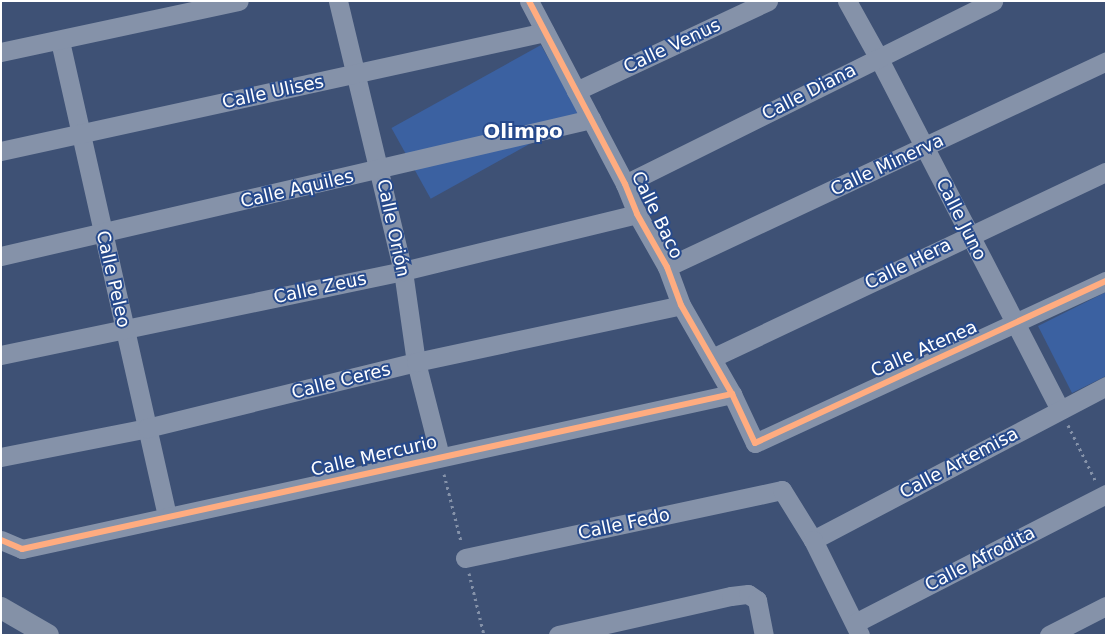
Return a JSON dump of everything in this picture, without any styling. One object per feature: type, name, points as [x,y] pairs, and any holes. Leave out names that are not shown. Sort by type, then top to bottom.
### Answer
[{"type":"main road","points":[[1,608],[48,635]]},
{"type":"street","points":[[1,52],[60,42],[239,1]]},
{"type":"street","name":"Calle Orión","points":[[338,1],[354,74],[380,170],[403,271],[416,362],[440,456]]},
{"type":"street","name":"Calle Baco","points":[[529,1],[625,184],[637,214],[667,267],[681,305],[732,394],[755,443]]},
{"type":"street","name":"Calle Venus","points":[[576,91],[768,1]]},
{"type":"street","name":"Calle Juno","points":[[847,1],[878,57],[968,236],[1060,410]]},
{"type":"street","name":"Calle Diana","points":[[625,184],[993,1]]},
{"type":"street","name":"Calle Ulises","points":[[1,151],[545,32]]},
{"type":"street","name":"Calle Peleo","points":[[60,42],[167,517]]},
{"type":"street","name":"Calle Minerva","points":[[667,267],[925,148],[1106,61]]},
{"type":"street","name":"Calle Aquiles","points":[[1,256],[380,170],[591,119]]},
{"type":"street","name":"Calle Hera","points":[[712,358],[1106,172]]},
{"type":"street","name":"Calle Zeus","points":[[1,355],[403,271],[637,214]]},
{"type":"street","name":"Calle Atenea","points":[[755,443],[1106,281]]},
{"type":"street","name":"Calle Ceres","points":[[1,457],[147,428],[416,362],[681,305]]},
{"type":"street","name":"Calle Artemisa","points":[[813,540],[1106,386]]},
{"type":"street","name":"Calle Mercurio","points":[[1,540],[22,548],[732,394]]},
{"type":"street","name":"Calle Fedo","points":[[466,558],[782,490],[813,540]]},
{"type":"street","name":"Calle Afrodita","points":[[857,629],[1105,497]]},
{"type":"street","points":[[813,540],[857,629]]},
{"type":"street","points":[[558,635],[731,596],[748,594],[757,600],[764,635]]},
{"type":"street","points":[[1049,635],[1106,606]]},
{"type":"path","points":[[1060,410],[1105,497]]},
{"type":"shaded area","points":[[541,45],[580,116],[431,199],[391,128]]},
{"type":"shaded area","points":[[1106,292],[1106,376],[1072,393],[1038,326]]},
{"type":"cycle path","points":[[529,1],[625,184],[637,214],[667,267],[681,305],[732,394],[755,443],[1106,281]]},
{"type":"cycle path","points":[[1,540],[22,549],[732,394]]},
{"type":"district","name":"Olimpo","points":[[523,131]]}]
